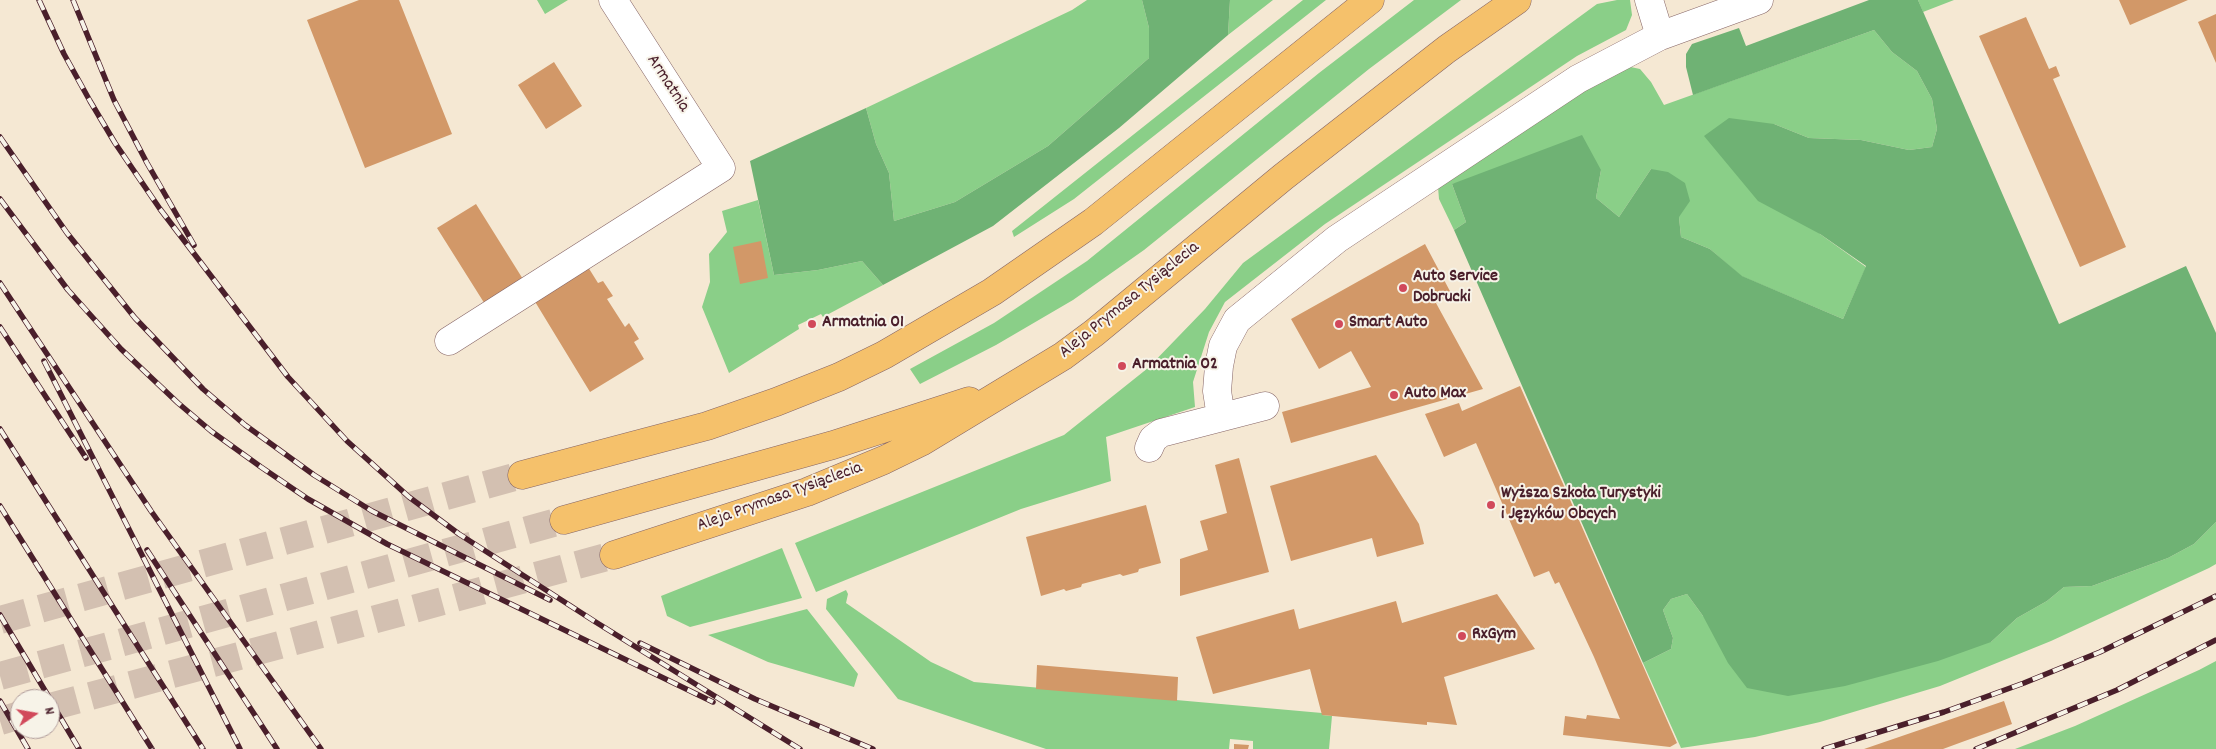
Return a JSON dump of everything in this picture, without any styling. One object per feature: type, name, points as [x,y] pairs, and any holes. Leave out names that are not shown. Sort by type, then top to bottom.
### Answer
[{"type":"main road","points":[[522,475],[707,426],[803,392],[884,355],[992,292],[1093,222],[1370,0]]},
{"type":"main road","name":"Aleja Prymasa Tysiąclecia","points":[[614,555],[807,492],[884,460],[921,442],[1062,356],[1094,334],[1290,171],[1447,49],[1517,0]]},
{"type":"main road","points":[[564,520],[833,446],[1011,387]]},
{"type":"street","name":"Armatnia","points":[[449,341],[721,168],[613,0]]},
{"type":"street","points":[[1649,0],[1660,36]]},
{"type":"street","points":[[1221,417],[1217,391],[1219,366],[1223,346],[1237,320],[1337,239],[1578,79],[1660,36],[1758,0]]},
{"type":"street","points":[[1149,448],[1153,439],[1162,433],[1265,406]]},
{"type":"green space","points":[[537,0],[568,0],[545,14]]},
{"type":"green space","points":[[1087,0],[1142,0],[1149,28],[1149,58],[1048,146],[955,202],[894,221],[889,173],[876,144],[866,108],[1072,10]]},
{"type":"green space","points":[[1142,0],[1230,0],[1228,35],[1119,128],[993,226],[883,285],[862,261],[818,270],[774,275],[750,161],[866,108],[876,144],[889,173],[894,221],[955,202],[1048,146],[1149,58],[1149,28]]},
{"type":"green space","points":[[1230,0],[1273,0],[1228,35]]},
{"type":"green space","points":[[1303,0],[1326,0],[1074,199],[1014,237],[1012,231]]},
{"type":"green space","points":[[1414,0],[1461,0],[1369,69],[1144,250],[1073,300],[996,345],[920,384],[910,369],[994,323],[1087,261],[1319,73]]},
{"type":"green space","points":[[1617,0],[1630,0],[1632,15],[1626,30],[1577,56],[1325,224],[1225,302],[1209,332],[1193,382],[1195,407],[1106,437],[1111,481],[1021,509],[816,592],[795,543],[1064,435],[1148,368],[1205,309],[1243,263],[1597,4]]},
{"type":"green space","points":[[1869,0],[1918,0],[2059,324],[2186,266],[2216,333],[2216,522],[2194,544],[2168,558],[2092,586],[2064,587],[2047,601],[2017,618],[1991,642],[1938,661],[1845,686],[1788,696],[1747,688],[1728,663],[1703,616],[1687,594],[1671,599],[1663,610],[1673,638],[1671,649],[1643,663],[1454,230],[1466,222],[1452,184],[1582,135],[1601,170],[1596,198],[1619,217],[1651,169],[1668,172],[1685,183],[1690,201],[1679,217],[1681,237],[1710,249],[1742,276],[1843,319],[1866,266],[1820,234],[1758,201],[1704,136],[1729,118],[1774,124],[1809,138],[1861,140],[1909,150],[1932,147],[1937,129],[1932,99],[1917,71],[1892,52],[1874,30],[1693,95],[1686,67],[1686,54],[1692,44],[1739,28],[1746,46]]},
{"type":"green space","points":[[1918,0],[1954,0],[1923,12]]},
{"type":"green space","points":[[1874,30],[1892,52],[1917,71],[1932,99],[1937,129],[1932,147],[1909,150],[1861,140],[1809,138],[1774,124],[1820,234],[1866,267],[1843,319],[1741,276],[1710,249],[1681,237],[1679,217],[1651,169],[1619,217],[1596,198],[1601,170],[1452,184],[1466,222],[1454,230],[1439,199],[1438,187],[1573,98],[1626,66],[1640,69],[1651,82],[1664,105]]},
{"type":"green space","points":[[758,200],[774,275],[818,270],[862,261],[883,285],[823,317],[821,314],[798,325],[799,329],[729,373],[702,307],[710,282],[709,254],[727,232],[722,211]]},
{"type":"green space","points":[[2216,522],[2216,564],[2209,568],[2051,641],[1940,686],[1820,722],[1755,737],[1681,748],[1643,663],[1671,649],[1673,638],[1663,610],[1671,599],[1687,594],[1703,616],[1991,642],[2017,618],[2047,601],[2064,587],[2092,586],[2168,558],[2194,544]]},
{"type":"green space","points":[[782,548],[802,598],[690,627],[667,616],[661,596]]},
{"type":"green space","points":[[846,590],[848,594],[846,603],[931,662],[974,682],[1322,713],[1322,715],[1332,716],[1329,749],[1253,749],[1253,741],[1230,739],[1229,749],[1046,749],[898,699],[826,609],[827,599]]},
{"type":"green space","points":[[807,609],[858,674],[854,687],[768,662],[708,635]]},
{"type":"green space","points":[[2216,661],[2216,749],[2015,749],[2075,726]]},
{"type":"building","points":[[359,0],[399,0],[452,134],[365,168],[307,20]]},
{"type":"building","points":[[2119,0],[2188,0],[2130,25]]},
{"type":"building","points":[[2216,14],[2216,63],[2198,22]]},
{"type":"building","points":[[2026,17],[2049,69],[2056,66],[2060,76],[2053,79],[2126,247],[2080,267],[1979,36]]},
{"type":"building","points":[[554,62],[582,106],[546,129],[518,85]]},
{"type":"building","points":[[476,204],[526,284],[488,309],[437,228]]},
{"type":"building","points":[[761,241],[768,278],[740,284],[733,247]]},
{"type":"building","points":[[1425,244],[1452,295],[1436,303],[1483,389],[1291,443],[1282,412],[1371,387],[1351,351],[1319,369],[1291,319]]},
{"type":"building","points":[[588,267],[598,283],[603,281],[613,296],[607,299],[625,327],[629,323],[639,339],[634,342],[644,359],[590,392],[534,300]]},
{"type":"building","points":[[1520,386],[1677,743],[1670,747],[1563,735],[1565,716],[1586,719],[1587,715],[1620,719],[1594,657],[1559,582],[1555,584],[1549,571],[1534,577],[1476,443],[1444,457],[1425,414],[1459,403],[1462,411]]},
{"type":"building","points":[[1376,455],[1419,524],[1424,544],[1377,557],[1372,538],[1291,561],[1270,486]]},
{"type":"building","points":[[1239,458],[1269,572],[1180,596],[1180,559],[1208,550],[1200,521],[1227,513],[1215,465]]},
{"type":"building","points":[[1146,505],[1161,563],[1139,569],[1138,572],[1123,576],[1120,574],[1082,584],[1081,587],[1066,591],[1064,589],[1041,596],[1026,537]]},
{"type":"building","points":[[1497,594],[1535,649],[1444,677],[1457,725],[1427,722],[1427,725],[1322,715],[1310,669],[1213,694],[1196,637],[1294,609],[1299,629],[1396,601],[1402,623]]},
{"type":"building","points":[[1037,665],[1178,677],[1177,701],[1036,689]]},
{"type":"building","points":[[2004,701],[2012,724],[1943,749],[1864,749]]},
{"type":"building","points":[[1234,744],[1249,745],[1248,749],[1234,749]]},
{"type":"tunnel","points":[[0,620],[522,475]]},
{"type":"tunnel","points":[[0,676],[564,520]]},
{"type":"tunnel","points":[[60,704],[614,555]]},
{"type":"tunnel","points":[[0,721],[10,718]]},
{"type":"railway","points":[[39,0],[64,54],[90,101],[115,143],[160,209],[288,377],[347,441],[409,497],[459,534],[594,621],[800,749]]},
{"type":"railway","points":[[73,0],[114,100],[147,163],[194,245]]},
{"type":"railway","points":[[0,137],[67,233],[135,318],[203,389],[245,425],[314,475],[372,511],[550,600]]},
{"type":"railway","points":[[0,199],[68,290],[121,349],[178,403],[211,431],[261,467],[308,499],[387,544],[713,702]]},
{"type":"railway","points":[[0,283],[151,511],[321,749]]},
{"type":"railway","points":[[0,327],[86,458]]},
{"type":"railway","points":[[44,361],[240,749]]},
{"type":"railway","points":[[0,429],[203,749]]},
{"type":"railway","points":[[0,506],[152,749]]},
{"type":"railway","points":[[147,550],[277,749]]},
{"type":"railway","points":[[1824,749],[1944,712],[2024,683],[2100,652],[2216,596]]},
{"type":"railway","points":[[0,615],[44,689]]},
{"type":"railway","points":[[1976,749],[2117,690],[2216,640]]},
{"type":"railway","points":[[640,643],[755,699],[873,749]]},
{"type":"railway","points":[[0,701],[28,749]]},
{"type":"railway","points":[[60,717],[79,749]]},
{"type":"place","name":"Auto Service Dobrucki","points":[[1403,288]]},
{"type":"place","name":"Armatnia 01","points":[[812,324]]},
{"type":"place","name":"Smart Auto","points":[[1339,324]]},
{"type":"place","name":"Armatnia 02","points":[[1122,366]]},
{"type":"place","name":"Auto Max","points":[[1394,395]]},
{"type":"place","name":"Wyższa Szkoła Turystyki i Języków Obcych","points":[[1491,505]]},
{"type":"place","name":"RxGym","points":[[1462,636]]}]
